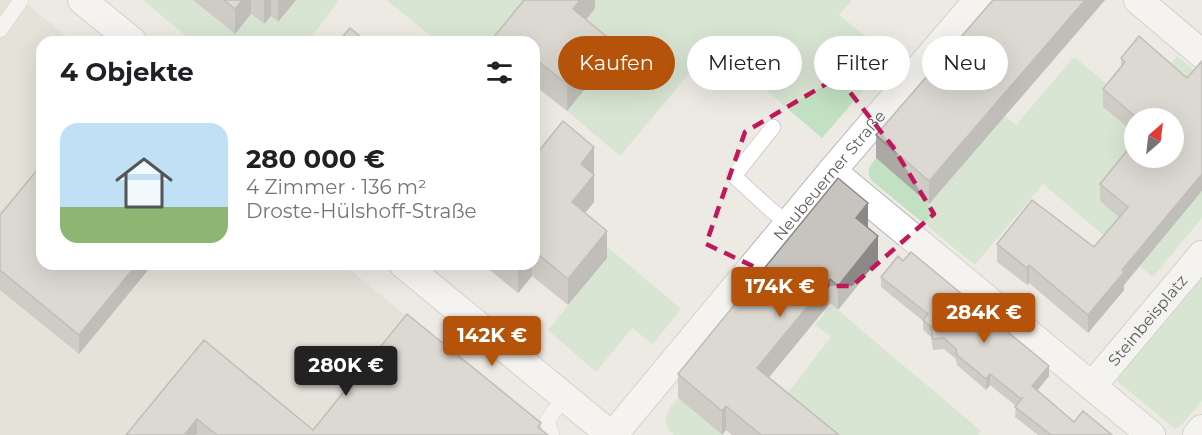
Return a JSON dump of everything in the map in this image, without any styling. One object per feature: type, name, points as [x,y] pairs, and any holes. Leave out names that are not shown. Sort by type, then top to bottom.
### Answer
[{"type":"street","points":[[82,0],[126,36]]},
{"type":"street","name":"Neubeuerner Straße","points":[[612,435],[788,223],[978,0]]},
{"type":"street","points":[[1138,0],[1202,54]]},
{"type":"street","points":[[832,171],[1151,435]]},
{"type":"street","name":"Steinbeisplatz","points":[[1092,386],[1202,255]]},
{"type":"street","points":[[410,270],[612,435]]},
{"type":"street","points":[[1197,435],[1202,429]]},
{"type":"lane","points":[[0,30],[21,0]]},
{"type":"lane","points":[[773,126],[734,176],[788,223]]},
{"type":"lane","points":[[552,435],[547,421],[565,396]]},
{"type":"highlighted area","points":[[838,77],[893,147],[934,214],[852,286],[795,286],[706,244],[745,132]]},
{"type":"shaded area","points":[[0,0],[22,0],[66,36],[36,36],[36,270],[350,270],[551,435],[0,435]]},
{"type":"green space","points":[[143,0],[193,0],[235,34],[251,14],[264,24],[271,16],[278,22],[296,0],[339,0],[312,36],[186,36]]},
{"type":"green space","points":[[387,0],[527,0],[514,36],[431,36]]},
{"type":"green space","points":[[579,0],[852,0],[839,15],[866,36],[814,36],[814,90],[863,90],[822,138],[766,90],[802,90],[802,36],[687,36],[687,76],[620,156],[567,111],[584,90],[675,90],[675,36],[573,35]]},
{"type":"green space","points":[[1177,56],[1202,77],[1151,108],[1124,108],[1124,168],[1136,168],[1155,247],[1202,191],[1202,218],[1153,277],[1043,184],[975,265],[870,177],[869,169],[876,158],[929,203],[1005,116],[1016,125],[1074,57],[1116,91],[1162,75]]},
{"type":"green space","points":[[578,222],[681,309],[653,344],[632,328],[596,372],[548,330],[607,258]]},
{"type":"green space","points":[[1202,273],[1202,401],[1175,429],[1117,381],[1121,372]]},
{"type":"green space","points":[[832,305],[981,431],[978,435],[836,435],[787,394],[831,337],[815,325]]},
{"type":"green space","points":[[678,398],[722,435],[674,435],[669,430],[666,416]]},
{"type":"building","points":[[224,0],[242,0],[235,9]]},
{"type":"building","points":[[524,0],[580,0],[573,9],[606,36],[558,36],[558,77],[540,63],[540,36],[495,36]]},
{"type":"building","points":[[993,0],[1085,0],[1008,89],[1008,36],[962,36]]},
{"type":"building","points":[[350,28],[360,36],[343,36]]},
{"type":"building","points":[[1139,36],[1187,78],[1202,61],[1202,174],[1122,270],[1124,272],[1088,315],[1029,265],[1027,268],[997,244],[1032,200],[1094,247],[1128,207],[1100,184],[1124,154],[1124,168],[1184,168],[1184,108],[1125,108],[1103,89],[1125,62],[1121,58]]},
{"type":"building","points":[[922,82],[922,90],[1007,90],[929,181],[876,135]]},
{"type":"building","points":[[563,121],[594,147],[581,164],[594,175],[572,202],[607,231],[568,279],[540,256],[540,150]]},
{"type":"building","points":[[36,171],[36,270],[132,270],[79,335],[0,270],[0,215]]},
{"type":"building","points":[[838,178],[868,203],[856,218],[878,236],[838,286],[830,279],[757,368],[839,435],[761,435],[726,406],[722,411],[678,374]]},
{"type":"building","points":[[911,252],[1049,366],[1032,386],[1074,422],[1083,411],[1112,435],[1051,435],[1015,407],[1023,397],[1021,399],[990,374],[986,379],[957,355],[956,349],[944,338],[933,339],[931,327],[923,320],[928,314],[881,277],[898,256],[903,261]]},
{"type":"building","points":[[407,314],[541,423],[538,427],[548,435],[217,435],[197,419],[184,435],[126,435],[204,340],[313,430]]}]
